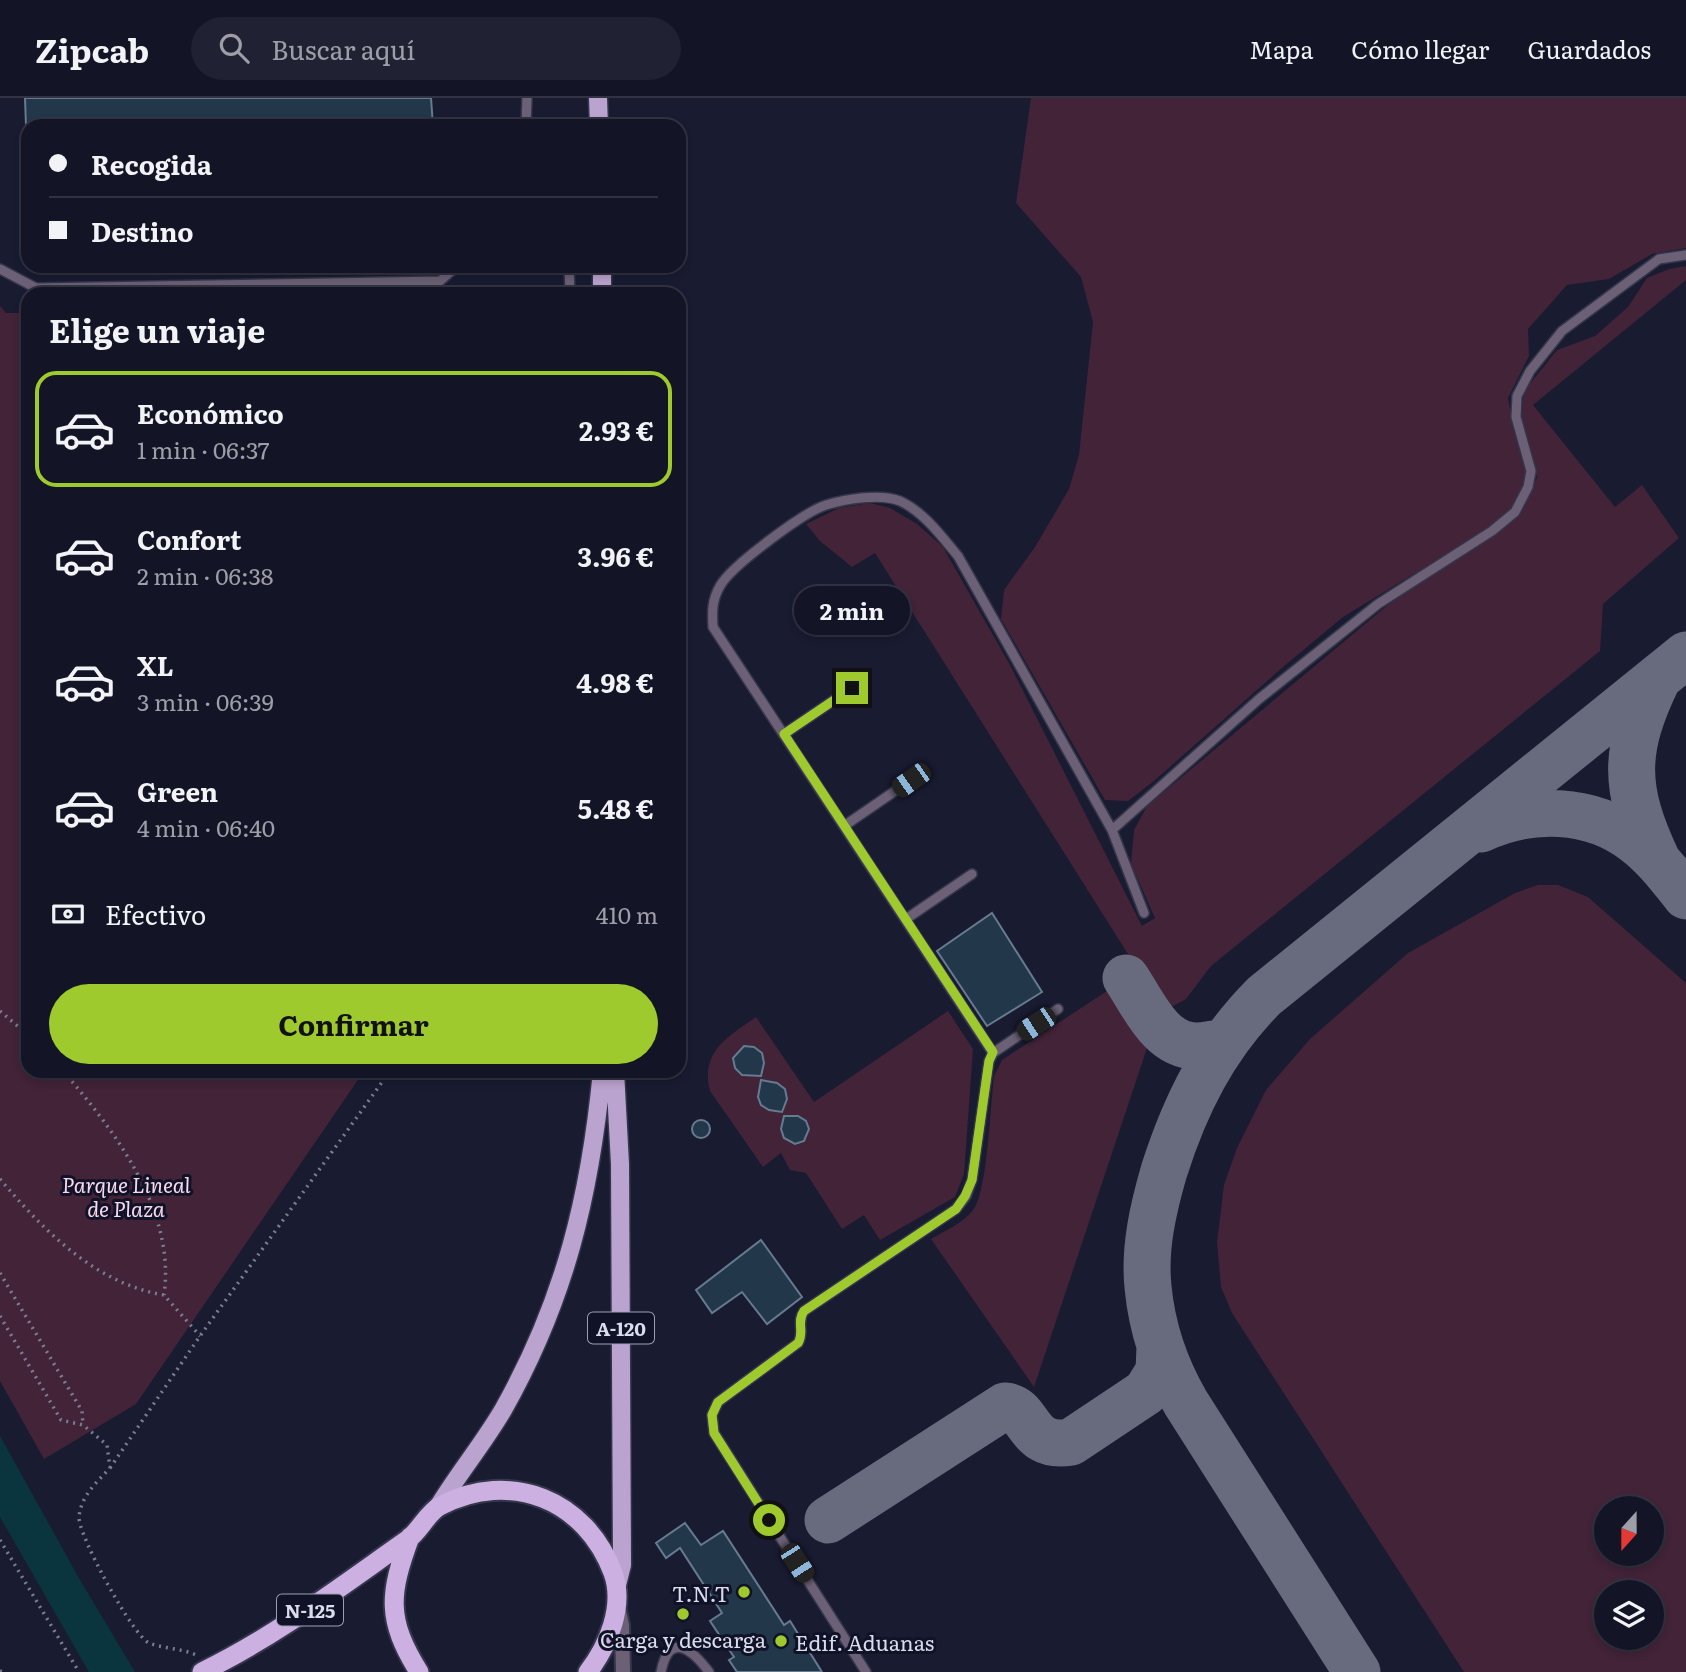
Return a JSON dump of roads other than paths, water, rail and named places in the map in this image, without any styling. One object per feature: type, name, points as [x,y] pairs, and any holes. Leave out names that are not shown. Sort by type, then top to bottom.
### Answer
[{"type":"highway","points":[[419,1672],[400,1636],[393,1600],[395,1583],[411,1537],[438,1507],[457,1499],[492,1491],[519,1492],[545,1498],[561,1506],[587,1528],[606,1559],[617,1586],[618,1606],[606,1642],[588,1672]]},
{"type":"highway","name":"N-125","points":[[210,1668],[308,1611],[411,1537]]},
{"type":"main road","points":[[598,98],[599,119]]},
{"type":"main road","points":[[438,1507],[501,1412],[552,1308],[583,1205],[601,1078]]},
{"type":"main road","name":"A-120","points":[[615,1078],[620,1164],[622,1551],[617,1586]]},
{"type":"street","points":[[618,1606],[622,1625],[623,1672]]},
{"type":"lane","points":[[526,119],[527,98]]},
{"type":"lane","points":[[1112,830],[1259,699],[1356,621],[1492,531],[1515,512],[1528,487],[1531,471],[1516,417],[1517,396],[1530,370],[1562,331],[1659,259],[1686,255]]},
{"type":"lane","points":[[0,269],[34,287]]},
{"type":"lane","points":[[94,287],[440,281],[449,273]]},
{"type":"lane","points":[[993,1052],[713,627],[712,604],[721,583],[753,554],[794,523],[824,505],[866,497],[899,501],[929,522],[958,556],[1112,830],[1144,913]]},
{"type":"lane","points":[[784,734],[852,688]]},
{"type":"lane","points":[[844,826],[911,780]]},
{"type":"lane","points":[[905,919],[972,874]]},
{"type":"lane","points":[[866,1672],[714,1433],[712,1415],[718,1402],[798,1343],[801,1334],[799,1322],[804,1311],[956,1209],[972,1180],[989,1061],[993,1052],[1058,1009]]},
{"type":"lane","points":[[661,1672],[665,1657],[670,1651],[681,1648],[691,1651],[709,1672]]},
{"type":"water","points":[[0,1436],[135,1672],[89,1672],[0,1517]]},
{"type":"place","name":"T.N.T","points":[[744,1592]]},
{"type":"place","name":"Carga y descarga","points":[[683,1614]]},
{"type":"place","name":"Edif. Aduanas","points":[[781,1641]]},
{"type":"park label","name":"Parque Lineal de Plaza","points":[[126,1195]]}]
